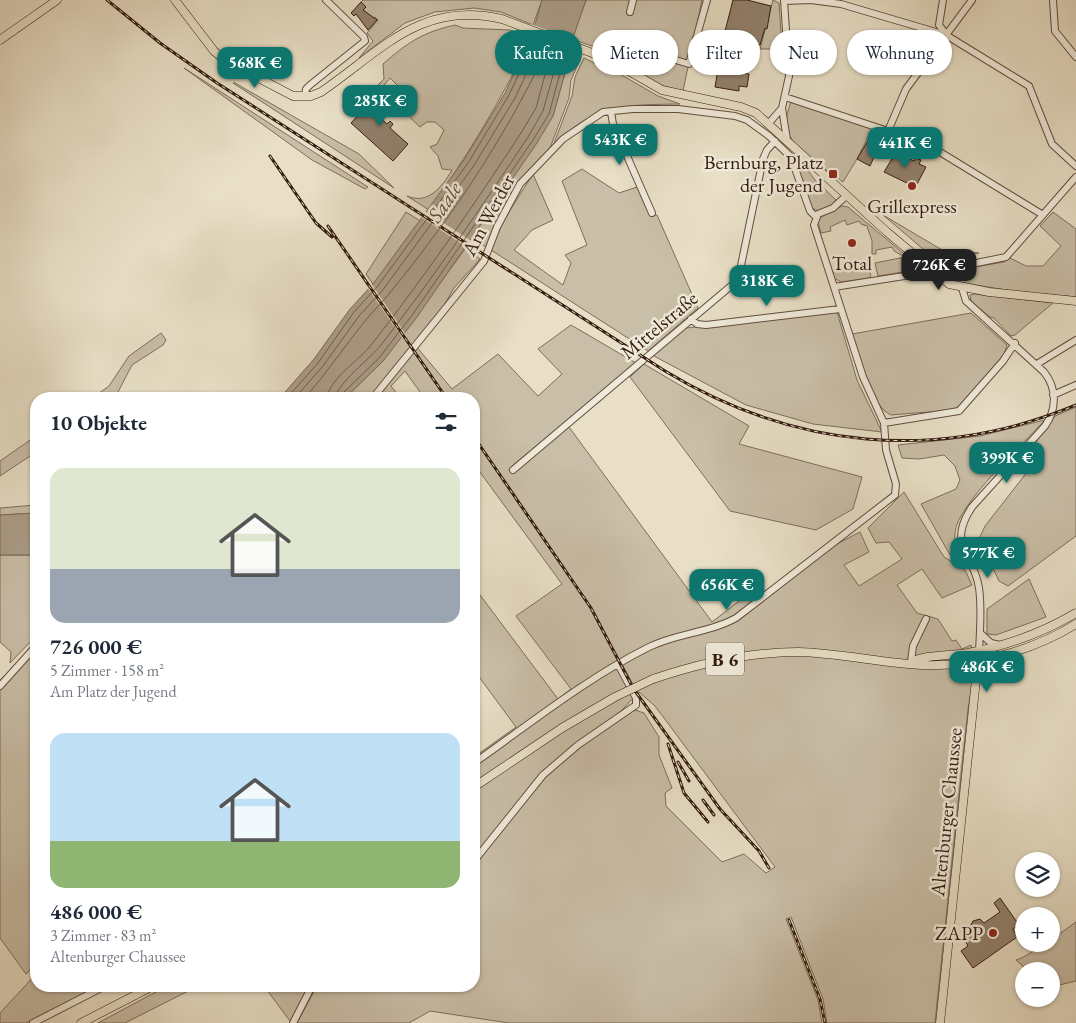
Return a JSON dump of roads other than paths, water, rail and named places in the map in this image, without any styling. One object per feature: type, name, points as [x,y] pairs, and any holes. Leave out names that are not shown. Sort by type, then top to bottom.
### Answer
[{"type":"main road","points":[[0,40],[57,0]]},
{"type":"main road","points":[[175,0],[221,57],[288,94],[306,96],[321,92],[398,34],[426,20],[467,14],[494,17],[512,23],[608,59],[662,90],[741,107],[756,114],[769,123],[846,196],[949,284],[962,288],[1076,301]]},
{"type":"main road","name":"B 6","points":[[911,662],[921,657],[979,651],[1002,645],[1036,633],[1076,613]]},
{"type":"main road","name":"B 6","points":[[480,783],[562,728],[615,697],[653,679],[708,662],[770,653],[824,653],[943,664],[979,660],[1027,647],[1076,624]]},
{"type":"main road","name":"Altenburger Chaussee","points":[[940,1023],[979,651]]},
{"type":"main road","points":[[81,1023],[141,992]]},
{"type":"street","points":[[306,96],[310,85],[364,44],[364,37],[326,0]]},
{"type":"street","points":[[630,12],[633,0]]},
{"type":"street","points":[[678,61],[689,64],[707,0]]},
{"type":"street","points":[[787,140],[782,108],[790,70],[784,1],[811,0],[841,4],[929,30]]},
{"type":"street","points":[[942,30],[939,25],[943,0]]},
{"type":"street","points":[[950,30],[972,0]]},
{"type":"street","points":[[1053,0],[1055,31],[1076,57]]},
{"type":"street","points":[[952,39],[1029,86],[1052,144],[1076,166]]},
{"type":"street","points":[[888,131],[906,89],[916,75]]},
{"type":"street","points":[[785,97],[888,131],[941,151],[1043,215]]},
{"type":"street","name":"Am Werder","points":[[378,392],[484,261],[497,227],[520,184],[574,130],[603,112],[668,108],[735,116],[756,125],[791,157],[810,211],[816,217]]},
{"type":"street","points":[[769,123],[782,108]]},
{"type":"street","points":[[610,112],[613,124],[652,213]]},
{"type":"street","name":"Mittelstraße","points":[[512,470],[738,280],[763,159],[767,150],[775,141]]},
{"type":"street","points":[[937,275],[947,269],[1003,258],[1076,177]]},
{"type":"street","points":[[480,759],[618,664],[661,641],[723,624],[736,618],[876,511],[891,499],[897,491],[886,450],[884,423],[863,377],[814,224],[816,217],[833,208],[846,196]]},
{"type":"street","points":[[834,287],[917,274],[930,269]]},
{"type":"street","points":[[962,288],[966,301],[1037,364],[1048,378],[1053,395],[1076,385]]},
{"type":"street","points":[[691,319],[698,324],[706,325],[840,309]]},
{"type":"street","points":[[1037,364],[1076,340]]},
{"type":"street","points":[[884,423],[959,412],[1003,361],[1014,343]]},
{"type":"street","name":"Altenburger Chaussee","points":[[979,651],[979,586],[961,541],[964,521],[972,507],[1045,426],[1052,413],[1053,395]]},
{"type":"street","points":[[911,662],[913,646],[926,619]]},
{"type":"street","points":[[980,633],[991,643],[1002,645]]},
{"type":"street","points":[[0,686],[30,653]]},
{"type":"street","points":[[480,854],[543,775],[578,745],[636,705],[636,698],[618,664]]},
{"type":"street","points":[[33,1023],[93,992]]},
{"type":"street","points":[[293,1023],[309,992]]},
{"type":"water","points":[[542,0],[586,0],[576,30],[533,30]]},
{"type":"water","name":"Saale","points":[[514,75],[564,75],[553,116],[537,143],[417,317],[383,361],[351,392],[285,392],[314,359],[350,309],[373,284],[464,160],[505,93]]},
{"type":"water","points":[[30,513],[30,555],[0,555],[0,515]]},
{"type":"railway","points":[[107,0],[160,43],[217,83],[665,371],[714,397],[764,417],[815,431],[866,439],[918,440],[971,435],[1023,423],[1076,405]]},
{"type":"railway","points":[[270,156],[316,223],[332,237]]},
{"type":"railway","points":[[328,226],[442,392]]},
{"type":"railway","points":[[480,446],[591,608],[633,688],[720,809],[759,851],[769,868]]},
{"type":"railway","points":[[668,744],[684,793],[708,822]]},
{"type":"railway","points":[[678,762],[689,781]]},
{"type":"railway","points":[[703,800],[714,815]]},
{"type":"railway","points":[[789,920],[820,999],[825,1023]]},
{"type":"place","name":"Bernburg, Platz der Jugend","points":[[833,174]]},
{"type":"place","name":"Grillexpress","points":[[912,186]]},
{"type":"place","name":"Total","points":[[852,243]]},
{"type":"place","name":"ZAPP","points":[[993,933]]}]
